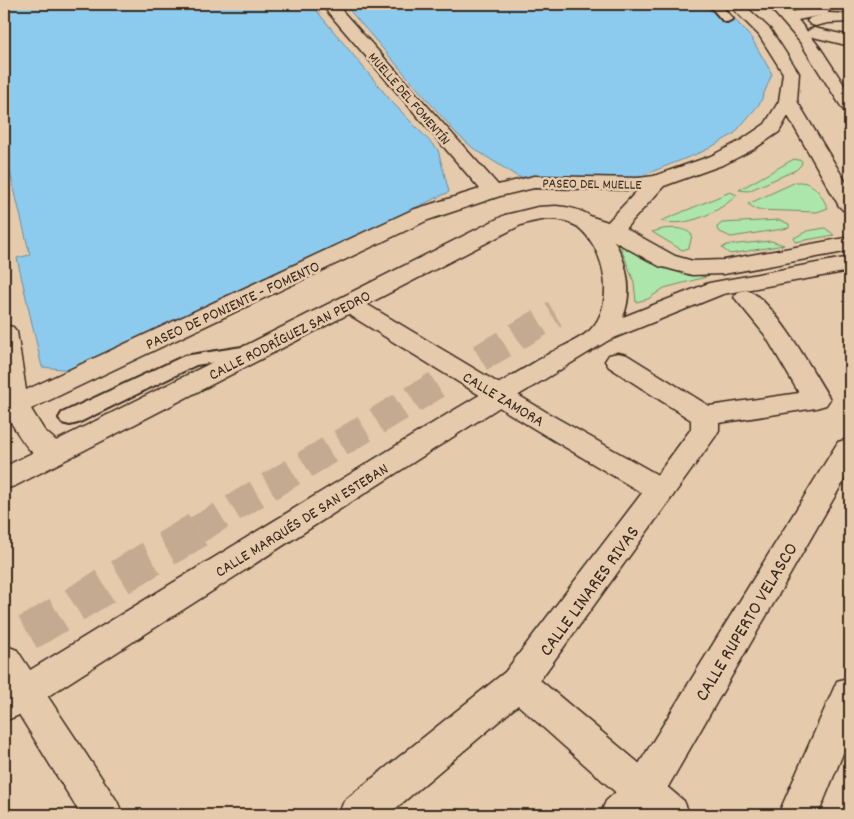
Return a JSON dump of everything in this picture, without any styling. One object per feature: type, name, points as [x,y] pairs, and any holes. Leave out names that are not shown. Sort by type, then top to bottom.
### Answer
[{"type":"street","name":"MUELLE DEL FOMENTÍN","points":[[328,4],[493,192]]},
{"type":"street","points":[[774,4],[788,17],[850,107]]},
{"type":"street","points":[[788,17],[822,11],[820,4]]},
{"type":"street","name":"PASEO DEL MUELLE","points":[[462,201],[534,182],[638,184],[657,182],[718,160],[747,145],[772,128],[788,101],[791,73],[765,32],[731,12]]},
{"type":"street","points":[[850,18],[828,18],[815,27],[836,38],[850,41]]},
{"type":"street","points":[[830,49],[850,49]]},
{"type":"street","points":[[788,101],[850,206]]},
{"type":"street","points":[[615,226],[657,182]]},
{"type":"street","name":"PASEO DE PONIENTE - FOMENTO","points":[[9,409],[420,215],[462,201]]},
{"type":"street","name":"CALLE RODRÍGUEZ SAN PEDRO","points":[[4,479],[513,220],[532,214],[548,213],[580,219]]},
{"type":"street","points":[[580,219],[615,232],[667,261],[692,268],[724,267],[850,244]]},
{"type":"street","points":[[580,219],[591,227],[606,249],[612,263],[617,284],[616,300],[610,319],[600,335]]},
{"type":"street","name":"CALLE MARQUÉS DE SAN ESTEBAN","points":[[14,699],[600,335],[717,288],[850,264]]},
{"type":"street","points":[[618,361],[705,416],[816,399],[776,332],[746,297]]},
{"type":"street","name":"CALLE ZAMORA","points":[[349,304],[499,396],[661,490]]},
{"type":"street","points":[[4,332],[9,409],[34,437],[53,454]]},
{"type":"street","name":"CALLE LINARES RIVAS","points":[[358,815],[518,684],[705,430],[705,416]]},
{"type":"street","name":"CALLE RUPERTO VELASCO","points":[[644,808],[848,449]]},
{"type":"street","points":[[4,660],[14,699],[103,815]]},
{"type":"street","points":[[518,684],[644,808]]},
{"type":"street","points":[[798,815],[850,692]]},
{"type":"lane","points":[[714,4],[731,12]]},
{"type":"lane","points":[[70,418],[191,360],[256,351]]},
{"type":"green space","points":[[794,159],[802,161],[796,170],[748,191],[739,190]]},
{"type":"green space","points":[[796,182],[803,182],[816,189],[828,208],[817,212],[757,210],[748,204]]},
{"type":"green space","points":[[730,192],[737,195],[712,213],[681,222],[661,221]]},
{"type":"green space","points":[[780,220],[789,224],[789,228],[731,237],[718,231],[717,227],[722,223]]},
{"type":"green space","points":[[671,228],[689,232],[692,235],[689,248],[682,250],[652,232]]},
{"type":"green space","points":[[825,228],[834,235],[795,242],[794,238],[807,231]]},
{"type":"green space","points":[[771,241],[784,245],[730,254],[722,248],[727,245]]},
{"type":"green space","points":[[621,244],[668,269],[706,277],[664,288],[648,299],[636,302],[634,282]]},
{"type":"water","points":[[11,4],[311,4],[392,102],[438,150],[449,192],[70,370],[42,367],[17,258],[30,255],[4,147],[4,14]]},
{"type":"water","points":[[344,4],[701,4],[711,11],[727,10],[752,39],[772,74],[760,103],[734,134],[704,151],[636,178],[518,177],[473,148],[457,134]]},
{"type":"tunnel","points":[[480,358],[555,314]]},
{"type":"tunnel","points":[[197,530],[445,380]]},
{"type":"tunnel","points":[[28,633],[199,529]]}]
